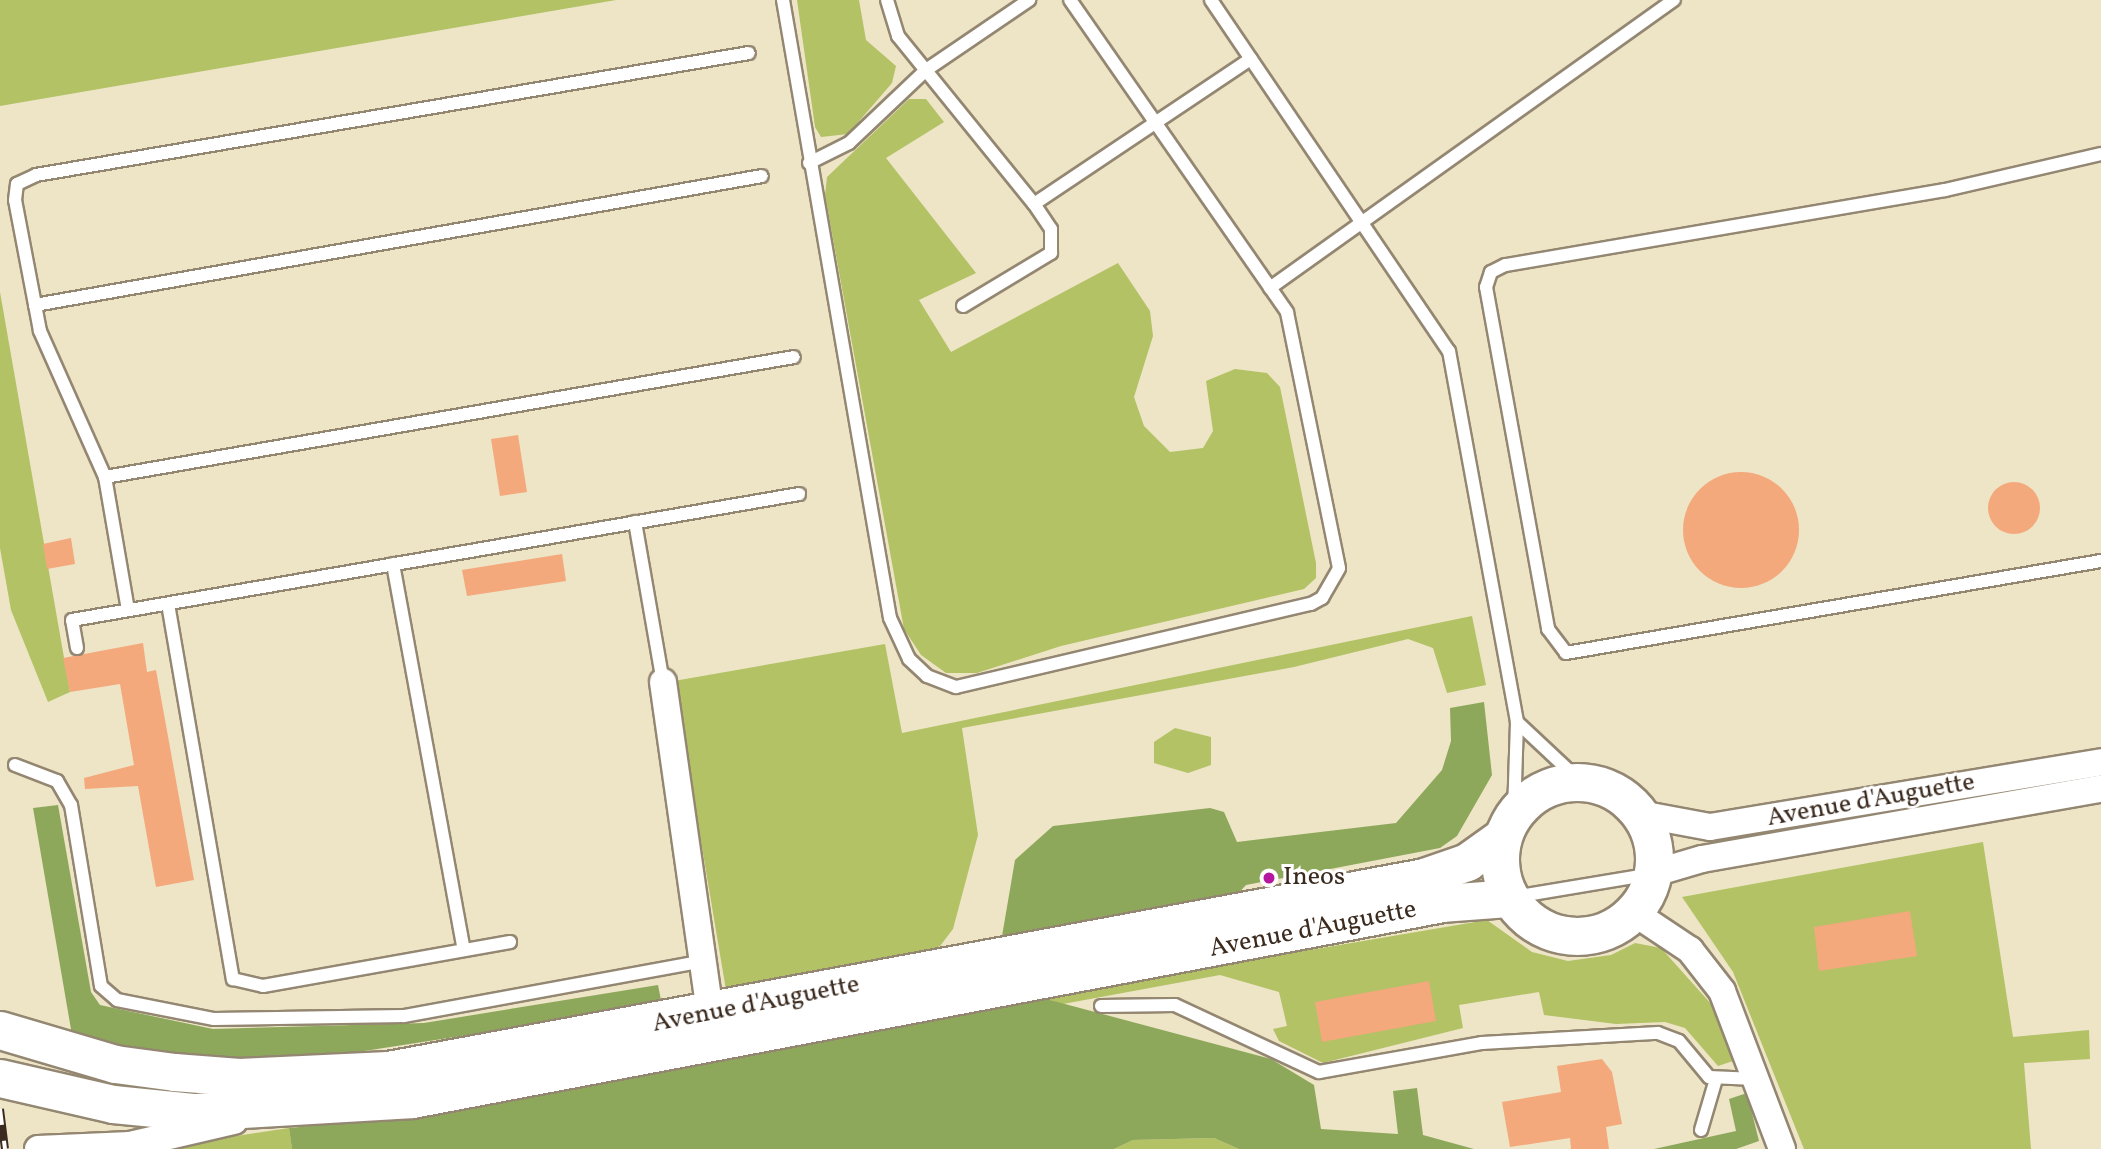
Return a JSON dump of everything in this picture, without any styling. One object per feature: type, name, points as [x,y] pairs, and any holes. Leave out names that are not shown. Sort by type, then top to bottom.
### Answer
[{"type":"main road","points":[[1508,825],[1502,880],[1521,913],[1562,936],[1609,930],[1633,912],[1651,874],[1654,857],[1640,814],[1618,793],[1580,781]]},
{"type":"main road","name":"Avenue d'Auguette","points":[[0,1030],[34,1043],[174,1072],[310,1074],[467,1060],[1424,877],[1466,862],[1508,825],[1542,789],[1580,781]]},
{"type":"main road","name":"Avenue d'Auguette","points":[[0,1078],[39,1089],[194,1112],[266,1112],[466,1091],[1442,903],[1510,898]]},
{"type":"street","points":[[663,682],[710,1013]]},
{"type":"street","name":"Avenue d'Auguette","points":[[1640,814],[1710,827],[2101,762]]},
{"type":"street","name":"Avenue d'Auguette","points":[[1651,874],[1702,859],[2101,789]]},
{"type":"street","points":[[1633,912],[1690,950],[1722,992],[1782,1149]]},
{"type":"street","points":[[39,1149],[129,1147],[266,1112]]},
{"type":"lane","points":[[783,0],[809,163],[890,618],[909,659],[927,676],[956,687],[1322,598],[1339,568],[1338,552],[1302,399],[1294,329],[1270,288],[1070,0]]},
{"type":"lane","points":[[887,0],[898,36],[1034,204],[1051,229],[1051,253],[963,306]]},
{"type":"lane","points":[[809,163],[849,143],[926,70],[1030,0]]},
{"type":"lane","points":[[1210,0],[1439,331],[1457,376],[1517,722],[1508,825]]},
{"type":"lane","points":[[1270,288],[1674,0]]},
{"type":"lane","points":[[128,610],[105,477],[40,331],[15,200],[17,184],[36,174],[749,53]]},
{"type":"lane","points":[[1034,204],[1251,59]]},
{"type":"lane","points":[[2101,154],[1945,190],[1505,265],[1491,272],[1486,287],[1548,629],[1566,653],[2101,561]]},
{"type":"lane","points":[[35,305],[762,176]]},
{"type":"lane","points":[[105,477],[794,357]]},
{"type":"lane","points":[[78,648],[72,620],[799,494]]},
{"type":"lane","points":[[635,522],[663,682]]},
{"type":"lane","points":[[393,564],[464,950]]},
{"type":"lane","points":[[169,604],[233,979],[263,986],[510,942]]},
{"type":"lane","points":[[1517,722],[1580,781]]},
{"type":"lane","points":[[15,765],[57,781],[71,804],[101,986],[117,1000],[214,1019],[404,1016],[703,961]]},
{"type":"lane","points":[[1510,898],[1651,874]]},
{"type":"lane","points":[[1101,1006],[1175,1005],[1319,1072],[1482,1043],[1658,1033],[1679,1041],[1716,1079],[1757,1079]]},
{"type":"lane","points":[[1701,1130],[1716,1079]]},
{"type":"green space","points":[[0,0],[616,0],[0,106]]},
{"type":"green space","points":[[797,0],[859,0],[866,40],[896,66],[892,83],[848,134],[821,137],[815,127]]},
{"type":"green space","points":[[909,99],[926,99],[944,122],[886,158],[976,273],[919,300],[951,352],[1118,263],[1150,311],[1153,336],[1134,397],[1144,426],[1170,452],[1203,448],[1213,431],[1206,381],[1235,369],[1267,373],[1280,387],[1316,563],[1316,578],[1304,589],[1061,646],[977,673],[946,673],[921,655],[904,629],[825,195],[827,177]]},
{"type":"green space","points":[[0,292],[70,692],[48,702],[11,610],[0,548]]},
{"type":"green space","points":[[1472,616],[1486,685],[1447,693],[1433,648],[1408,639],[1294,667],[962,728],[978,835],[953,929],[940,946],[921,958],[727,996],[674,681],[885,644],[902,733]]},
{"type":"green space","points":[[1484,702],[1492,775],[1457,836],[1440,848],[1246,885],[1234,898],[1001,942],[1015,860],[1053,826],[1210,808],[1224,812],[1237,842],[1396,823],[1442,770],[1451,741],[1450,708]]},
{"type":"green space","points":[[1175,728],[1211,737],[1211,765],[1188,773],[1154,763],[1154,742]]},
{"type":"green space","points":[[58,805],[91,992],[100,1005],[213,1029],[424,1023],[658,985],[662,1005],[293,1062],[201,1064],[73,1041],[33,808]]},
{"type":"green space","points":[[1983,842],[2013,1037],[2089,1030],[2090,1059],[2024,1063],[2031,1149],[1804,1149],[1733,972],[1682,897]]},
{"type":"green space","points":[[1487,920],[1532,952],[1568,961],[1611,955],[1635,943],[1661,948],[1712,1005],[1733,1061],[1718,1066],[1685,1028],[1665,1022],[1616,1024],[1544,1015],[1539,992],[1459,1005],[1463,1028],[1323,1063],[1279,1041],[1273,1029],[1287,1026],[1279,992],[1220,975],[1063,1004],[1036,996],[1308,943],[1310,950]]},
{"type":"green space","points":[[1035,996],[1271,1059],[1314,1085],[1321,1129],[1398,1134],[1393,1091],[1417,1088],[1423,1135],[1474,1149],[1239,1149],[1214,1138],[1133,1140],[1114,1149],[292,1149],[289,1128],[383,1119]]},
{"type":"green space","points":[[1747,1093],[1759,1141],[1736,1149],[1654,1149],[1736,1131],[1729,1099]]},
{"type":"green space","points":[[289,1128],[292,1149],[169,1149],[182,1144]]},
{"type":"green space","points":[[1214,1138],[1239,1149],[1114,1149],[1133,1140]]},
{"type":"building","points":[[518,435],[527,492],[500,496],[491,439]]},
{"type":"building","points":[[1741,472],[1763,476],[1782,489],[1795,508],[1799,530],[1795,552],[1782,571],[1763,584],[1741,588],[1719,584],[1700,571],[1687,552],[1683,530],[1687,508],[1700,489],[1719,476]]},
{"type":"building","points":[[2014,482],[2024,484],[2032,490],[2038,498],[2038,518],[2032,526],[2024,532],[2014,534],[2004,532],[1996,526],[1990,518],[1988,508],[1990,498],[1996,490],[2004,484]]},
{"type":"building","points":[[71,538],[75,564],[47,569],[43,544]]},
{"type":"building","points":[[562,554],[566,581],[467,596],[462,570]]},
{"type":"building","points":[[143,643],[147,672],[156,670],[194,880],[156,887],[138,786],[85,789],[84,778],[134,765],[120,684],[70,692],[63,658]]},
{"type":"building","points":[[1910,911],[1917,956],[1819,971],[1814,927]]},
{"type":"building","points":[[1429,981],[1436,1021],[1322,1042],[1315,1002]]},
{"type":"building","points":[[1602,1059],[1612,1072],[1622,1124],[1606,1127],[1609,1149],[1571,1149],[1570,1138],[1510,1147],[1502,1102],[1561,1092],[1557,1066]]},
{"type":"railway","points":[[0,1109],[5,1149]]},
{"type":"place","name":"Ineos","points":[[1269,878]]}]
